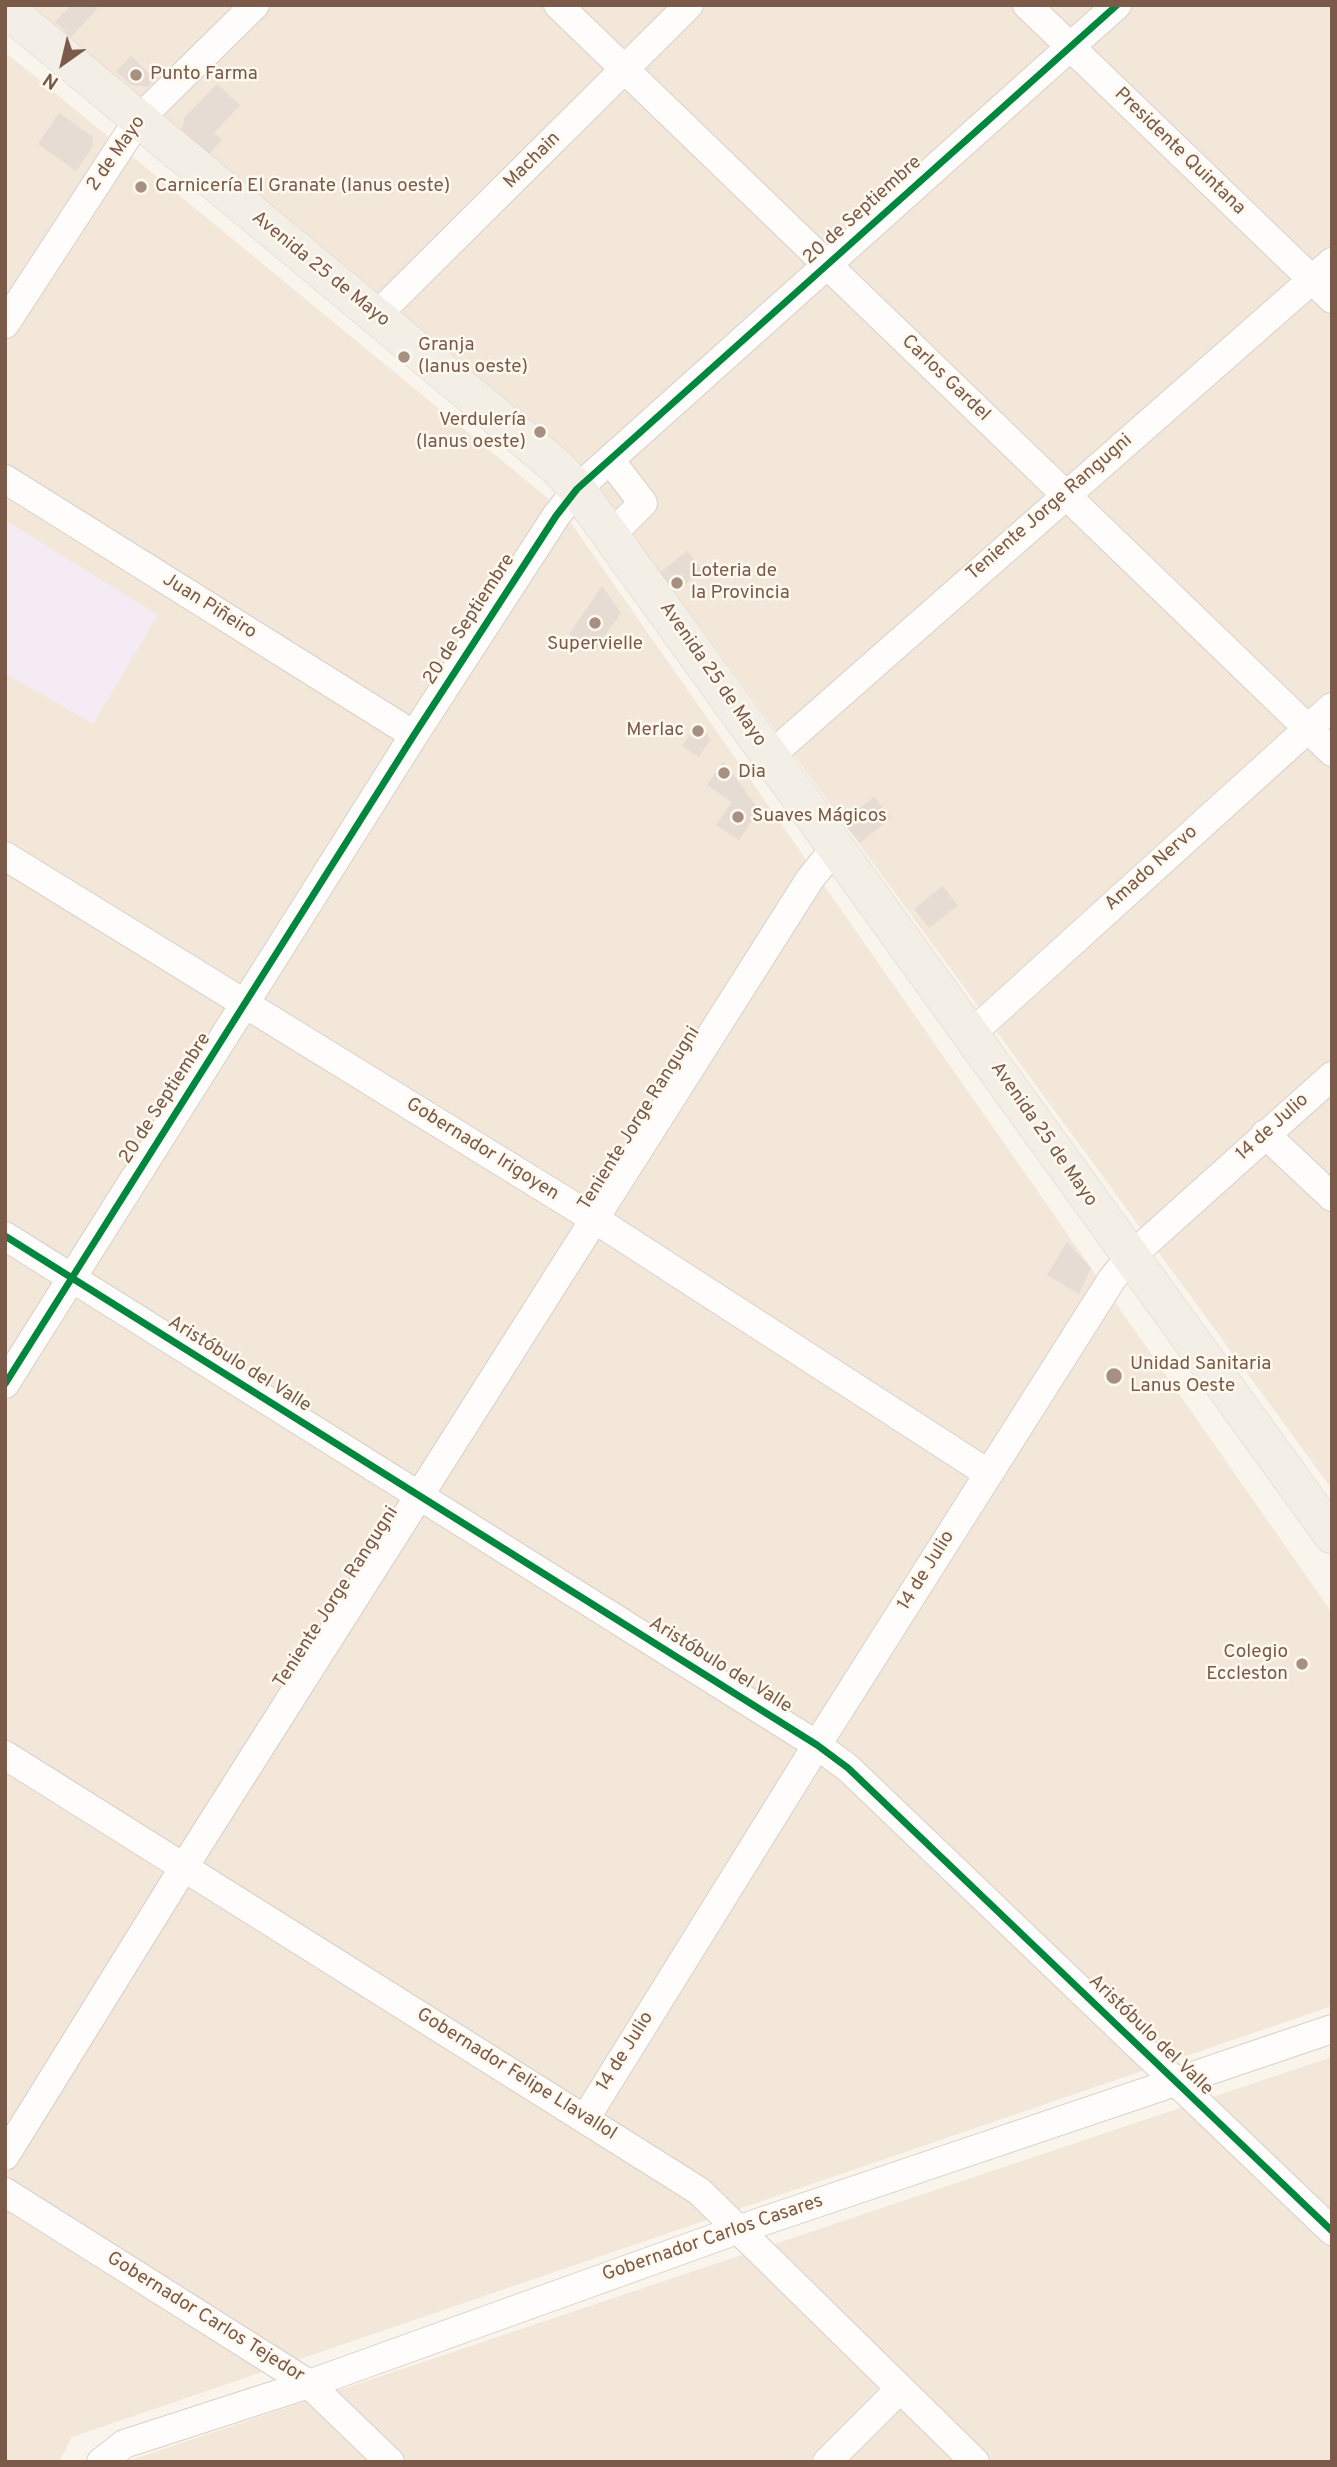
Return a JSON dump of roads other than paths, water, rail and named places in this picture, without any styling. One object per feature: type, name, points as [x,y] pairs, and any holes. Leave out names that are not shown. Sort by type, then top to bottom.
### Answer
[{"type":"main road","name":"Avenida 25 de Mayo","points":[[5,8],[556,466],[577,489],[835,848],[972,1033],[1129,1258],[1332,1535]]},
{"type":"street","name":"2 de Mayo","points":[[5,324],[138,120],[255,5]]},
{"type":"street","name":"Carlos Gardel","points":[[558,5],[1332,752]]},
{"type":"street","name":"Machain","points":[[376,316],[689,5]]},
{"type":"street","name":"Presidente Quintana","points":[[1027,5],[1322,271],[1332,299]]},
{"type":"street","name":"20 de Septiembre","points":[[5,1384],[414,735],[556,516],[577,489],[1117,5]]},
{"type":"street","name":"Teniente Jorge Rangugni","points":[[770,756],[1065,494],[1322,271]]},
{"type":"street","points":[[610,460],[643,503],[611,534]]},
{"type":"street","name":"Juan Piñeiro","points":[[5,479],[414,735]]},
{"type":"street","name":"Amado Nervo","points":[[972,1033],[1332,707]]},
{"type":"street","name":"Teniente Jorge Rangugni","points":[[5,2156],[184,1867],[810,879],[835,848]]},
{"type":"street","name":"Gobernador Irigoyen","points":[[5,856],[596,1220],[989,1474]]},
{"type":"street","name":"14 de Julio","points":[[585,2119],[817,1745],[1129,1258],[1332,1076]]},
{"type":"street","points":[[1265,1134],[1332,1197]]},
{"type":"street","name":"Aristóbulo del Valle","points":[[5,1236],[817,1745],[848,1768],[1332,2231]]},
{"type":"street","name":"Gobernador Felipe Llavallol","points":[[5,1755],[699,2191],[975,2462]]},
{"type":"street","name":"Gobernador Carlos Casares","points":[[101,2462],[124,2444],[309,2384],[737,2230],[1332,2029]]},
{"type":"street","name":"Gobernador Carlos Tejedor","points":[[5,2192],[309,2384],[390,2462]]},
{"type":"street","points":[[827,2462],[899,2390]]},
{"type":"place","name":"Punto Farma","points":[[136,75]]},
{"type":"place","name":"Carnicería El Granate (lanus oeste)","points":[[141,187]]},
{"type":"place","name":"Granja (lanus oeste)","points":[[404,357]]},
{"type":"place","name":"Verdulería (lanus oeste)","points":[[540,432]]},
{"type":"place","name":"Loteria de la Provincia","points":[[677,583]]},
{"type":"place","name":"Supervielle","points":[[595,623]]},
{"type":"place","name":"Merlac","points":[[698,731]]},
{"type":"place","name":"Dia","points":[[724,773]]},
{"type":"place","name":"Suaves Mágicos","points":[[738,817]]},
{"type":"place","name":"Unidad Sanitaria Lanus Oeste","points":[[1114,1376]]},
{"type":"place","name":"Colegio Eccleston","points":[[1302,1664]]}]
